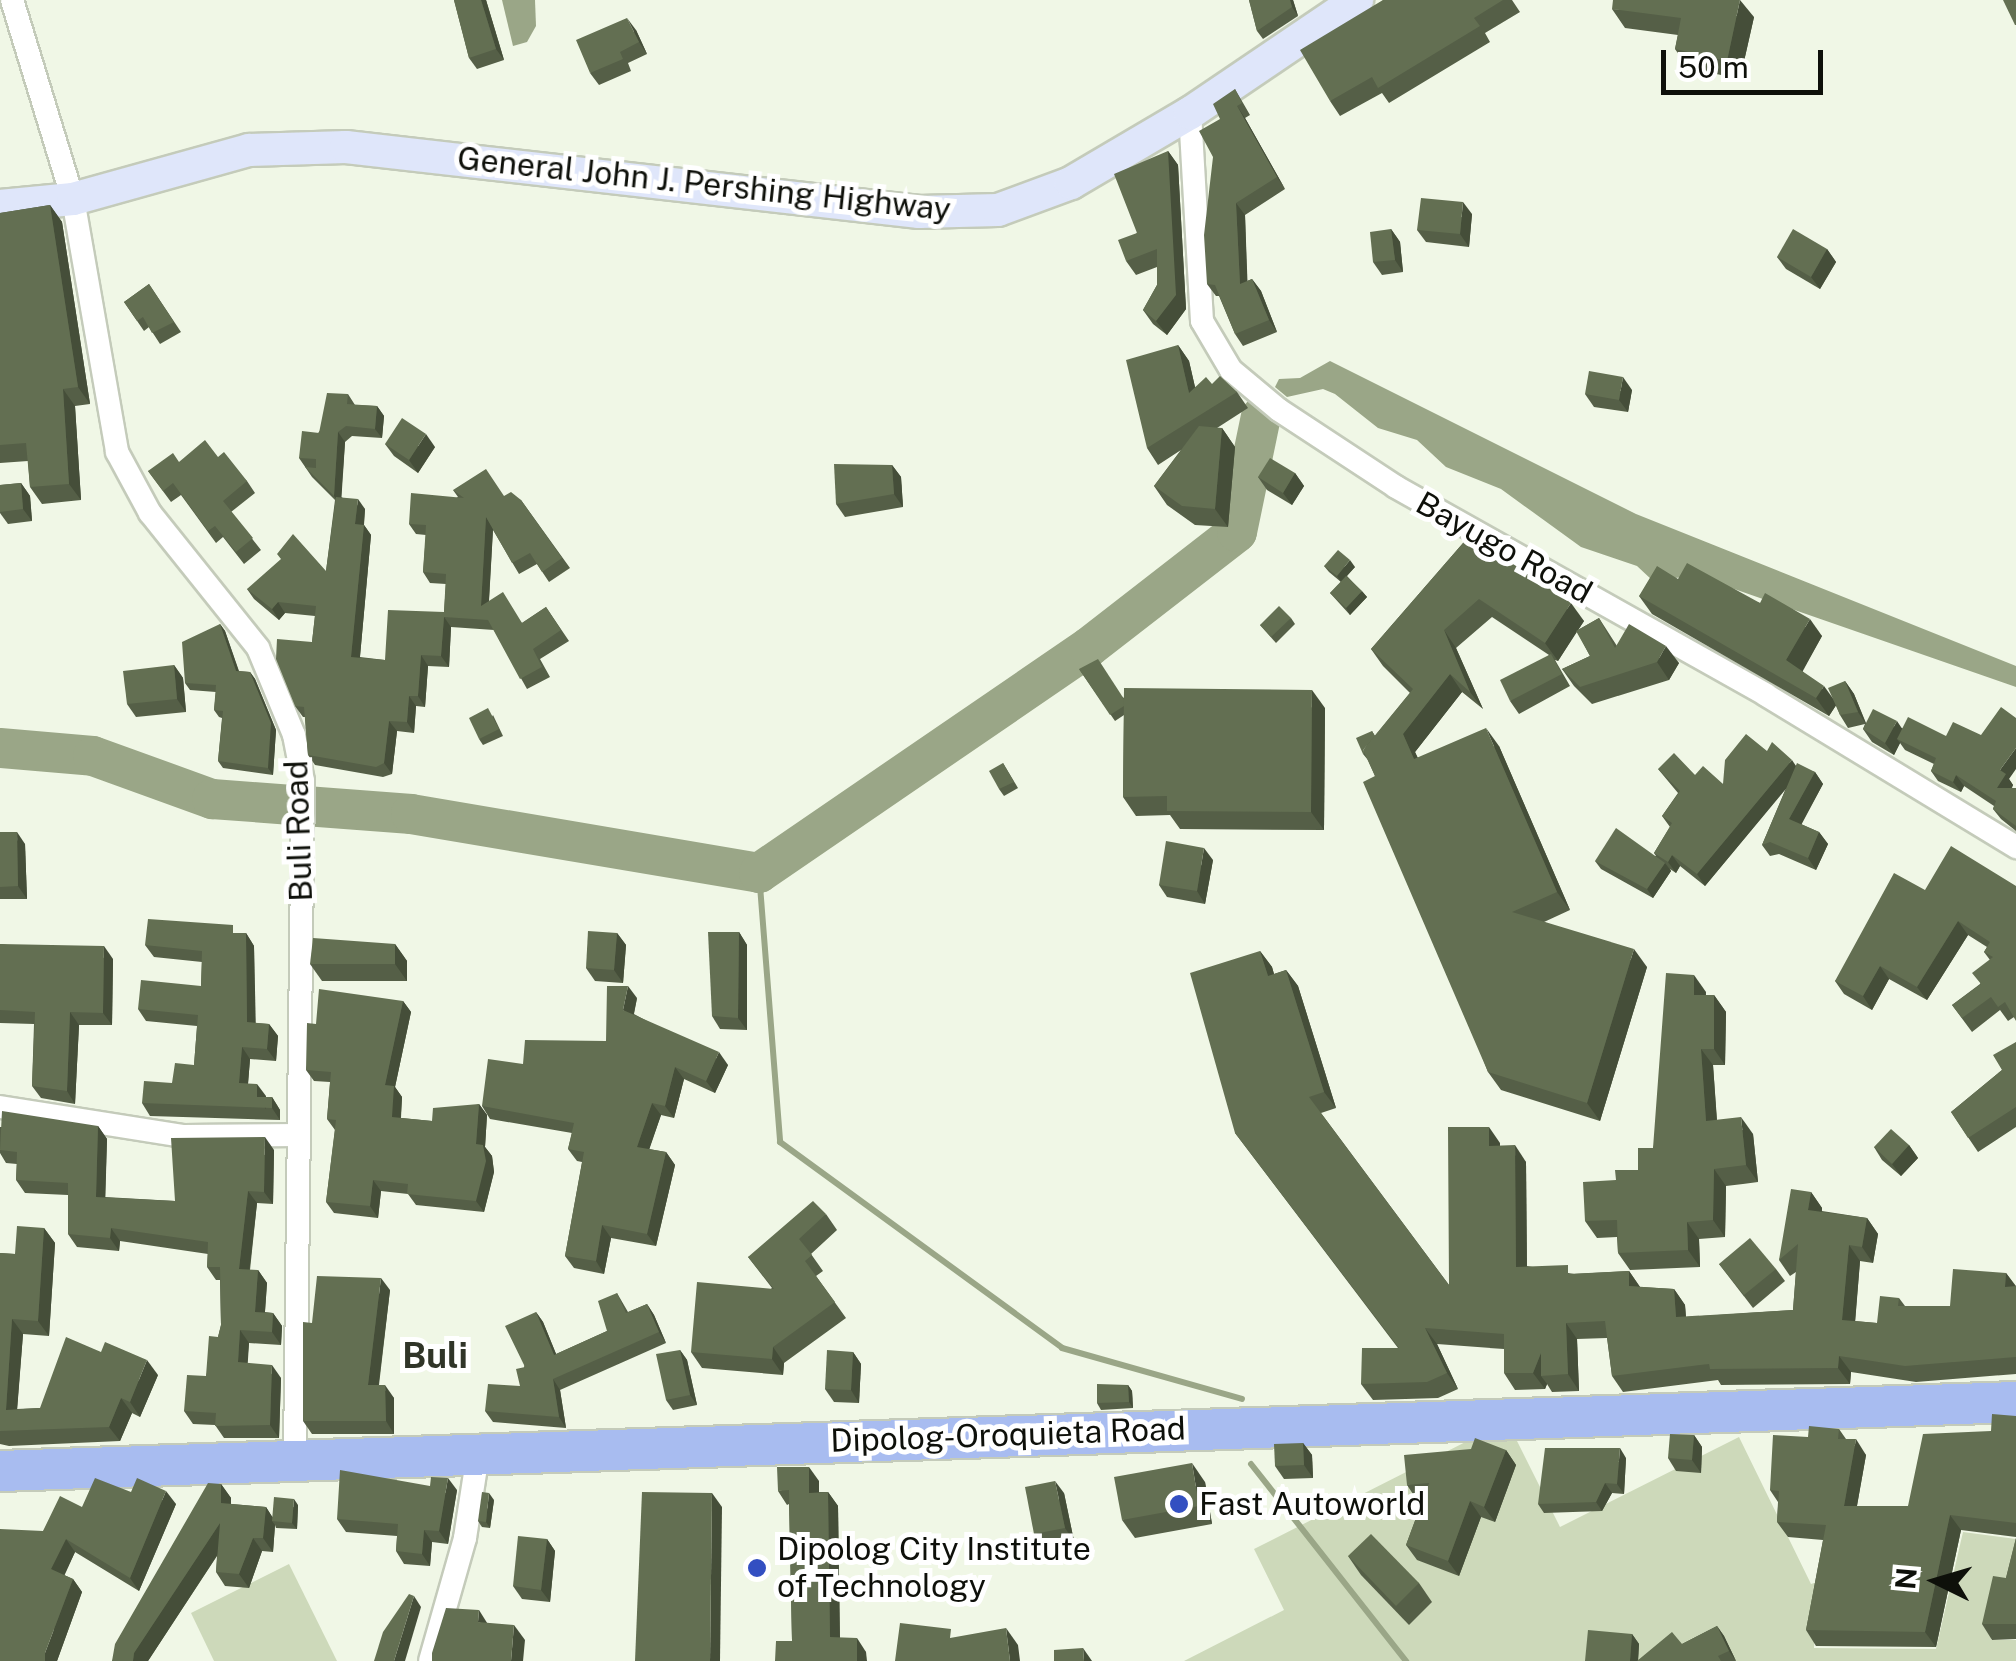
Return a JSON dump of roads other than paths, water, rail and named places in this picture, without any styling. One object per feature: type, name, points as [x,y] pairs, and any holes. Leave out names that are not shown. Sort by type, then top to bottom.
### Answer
[{"type":"highway","name":"Dipolog-Oroquieta Road","points":[[0,1471],[2016,1402]]},
{"type":"main road","name":"General John J. Pershing Highway","points":[[0,206],[73,198],[249,150],[346,147],[962,214],[1035,200],[1190,113],[1357,0]]},
{"type":"street","name":"Buli Road","points":[[12,0],[73,198],[118,452],[150,513],[258,648],[294,735],[303,780],[295,1460]]},
{"type":"street","name":"Bayugo Road","points":[[1190,113],[1202,321],[1231,370],[1396,487],[1766,695],[2016,846]]},
{"type":"street","points":[[0,1107],[184,1136],[299,1135]]},
{"type":"street","points":[[430,1661],[465,1538],[478,1454]]},
{"type":"waterway","points":[[0,748],[93,756],[212,799],[411,814],[759,873],[1089,647],[1237,532],[1261,416]]},
{"type":"waterway","points":[[759,873],[780,1142],[1062,1348],[1242,1399]]},
{"type":"waterway","points":[[1251,1464],[1406,1661]]},
{"type":"place","name":"Fast Autoworld","points":[[1179,1504]]},
{"type":"place","name":"Dipolog City Institute of Technology","points":[[757,1568]]},
{"type":"district","name":"Buli","points":[[435,1356]]}]
